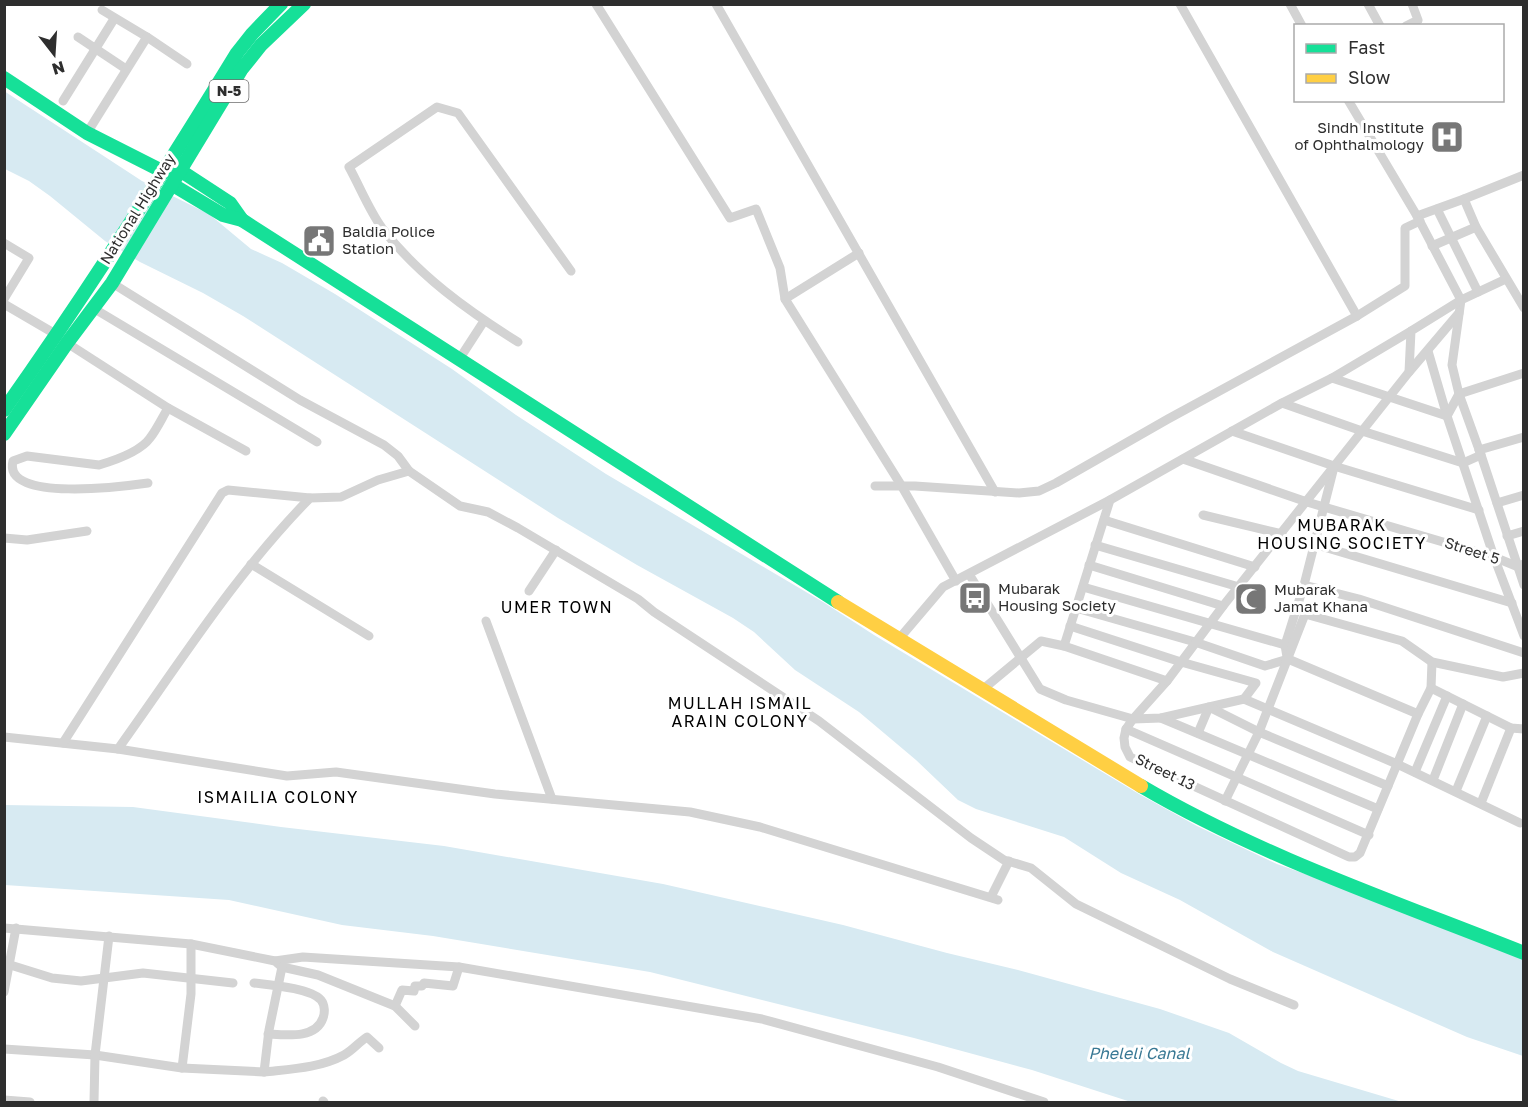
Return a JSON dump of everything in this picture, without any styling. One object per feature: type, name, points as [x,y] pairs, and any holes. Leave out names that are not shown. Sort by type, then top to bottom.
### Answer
[{"type":"main road","name":"National Highway","points":[[4,410],[62,339],[93,308],[112,283],[181,171],[252,34],[281,4]]},
{"type":"main road","name":"National Highway","points":[[4,434],[62,339],[98,273],[235,67],[304,4]]},
{"type":"main road","points":[[4,78],[87,133],[163,174]]},
{"type":"main road","points":[[181,171],[230,203],[242,220]]},
{"type":"main road","points":[[172,187],[223,215],[242,220],[898,640],[1170,802],[1259,847],[1524,953]]},
{"type":"street","points":[[596,4],[730,218],[756,209],[780,268],[785,299],[901,485],[956,581]]},
{"type":"street","points":[[716,4],[995,492]]},
{"type":"street","points":[[1180,4],[1357,316]]},
{"type":"street","points":[[1290,4],[1301,24]]},
{"type":"street","points":[[1368,4],[1379,24]]},
{"type":"street","points":[[1410,24],[1418,20],[1412,4]]},
{"type":"street","points":[[102,10],[187,64]]},
{"type":"street","points":[[63,101],[114,19]]},
{"type":"street","points":[[78,37],[126,69]]},
{"type":"street","points":[[87,133],[147,37]]},
{"type":"street","points":[[1349,102],[1418,219],[1461,300],[1452,365],[1459,394],[1507,536],[1520,565],[1524,585]]},
{"type":"street","points":[[518,342],[484,321],[426,275],[403,253],[381,226],[349,167],[437,106],[459,113],[571,271]]},
{"type":"street","points":[[875,486],[901,485],[1018,494],[1039,491],[1056,483],[1178,413],[1357,316],[1405,286],[1405,228],[1437,209],[1524,175]]},
{"type":"street","points":[[1464,199],[1476,226],[1524,308]]},
{"type":"street","points":[[1437,209],[1478,292]]},
{"type":"street","points":[[1432,246],[1476,226]]},
{"type":"street","points":[[4,243],[29,258],[4,299]]},
{"type":"street","points":[[785,299],[859,253]]},
{"type":"street","points":[[898,640],[943,587],[1110,500],[1282,403],[1332,378],[1461,300],[1506,279]]},
{"type":"street","points":[[112,283],[300,400],[384,445],[398,456],[408,471],[460,506],[488,513],[638,599],[654,612],[819,721],[971,838],[1009,861],[1031,868],[1076,904],[1230,980],[1294,1005]]},
{"type":"street","points":[[4,304],[168,408],[246,451]]},
{"type":"street","points":[[93,308],[317,442]]},
{"type":"street","points":[[1368,835],[1126,729],[1167,681],[1223,606],[1388,398],[1459,313]]},
{"type":"street","points":[[460,358],[484,321]]},
{"type":"street","points":[[1409,372],[1411,331]]},
{"type":"street","points":[[1428,351],[1462,462],[1524,636]]},
{"type":"street","points":[[1447,416],[1459,394],[1524,373]]},
{"type":"street","points":[[1332,378],[1447,416]]},
{"type":"street","points":[[1282,403],[1462,462],[1480,452],[1524,437]]},
{"type":"street","points":[[148,483],[88,490],[55,489],[23,482],[14,475],[12,467],[14,461],[27,456],[99,465],[111,461],[138,448],[150,439],[168,408]]},
{"type":"street","points":[[1232,431],[1334,466],[1479,510]]},
{"type":"street","name":"Street 5","points":[[1183,459],[1307,502],[1520,565]]},
{"type":"street","points":[[1288,659],[1286,645],[1304,585],[1334,466]]},
{"type":"street","points":[[63,743],[222,493],[228,490],[310,498],[341,497],[378,480],[408,471]]},
{"type":"street","points":[[1497,503],[1524,495]]},
{"type":"street","points":[[118,749],[251,564],[310,498]]},
{"type":"street","points":[[1064,646],[1110,500]]},
{"type":"street","points":[[1203,515],[1282,534]]},
{"type":"street","points":[[1104,520],[1255,567]]},
{"type":"street","points":[[4,538],[27,540],[87,531]]},
{"type":"street","points":[[1507,536],[1524,531]]},
{"type":"street","points":[[1314,544],[1512,603]]},
{"type":"street","points":[[1095,545],[1239,587]]},
{"type":"street","points":[[529,591],[556,550]]},
{"type":"street","points":[[251,564],[369,636]]},
{"type":"street","points":[[1089,565],[1223,606]]},
{"type":"street","points":[[969,574],[1040,689],[1066,700],[1133,719],[1161,718],[1244,699],[1433,780],[1520,823]]},
{"type":"street","points":[[1304,585],[1359,599],[1524,653]]},
{"type":"street","points":[[1083,587],[1286,645]]},
{"type":"street","points":[[1076,608],[1195,642],[1265,666],[1288,659],[1418,714]]},
{"type":"street","points":[[1225,801],[1259,732],[1305,614],[1402,640],[1432,662],[1503,676],[1524,673]]},
{"type":"street","points":[[486,621],[552,799]]},
{"type":"street","points":[[1070,626],[1181,662],[1256,683]]},
{"type":"street","points":[[982,690],[1041,641],[1064,646],[1167,681]]},
{"type":"street","name":"Street 13","points":[[1126,729],[1125,747],[1130,757],[1349,857],[1355,857],[1360,853],[1431,688],[1432,662]]},
{"type":"street","points":[[1244,699],[1265,666]]},
{"type":"street","points":[[1431,688],[1511,728],[1524,729]]},
{"type":"street","points":[[1415,772],[1447,696]]},
{"type":"street","points":[[1433,780],[1463,704]]},
{"type":"street","points":[[1209,707],[1259,732],[1388,786]]},
{"type":"street","points":[[1198,733],[1209,707]]},
{"type":"street","points":[[1456,791],[1487,716]]},
{"type":"street","points":[[1161,718],[1378,809]]},
{"type":"street","points":[[1481,803],[1511,728]]},
{"type":"street","points":[[4,737],[118,749],[287,776],[336,772],[495,794],[690,812],[760,827],[994,898],[1009,861]]},
{"type":"street","points":[[4,928],[191,944],[278,964],[318,975],[395,1006],[414,1026]]},
{"type":"street","points":[[4,992],[7,964],[16,928]]},
{"type":"street","points":[[94,1102],[95,1055],[109,936]]},
{"type":"street","points":[[182,1068],[189,1016],[191,944]]},
{"type":"street","points":[[278,964],[303,957],[459,967],[762,1019],[938,1067],[1044,1102]]},
{"type":"street","points":[[7,964],[52,978],[81,981],[143,973],[233,983]]},
{"type":"street","points":[[264,1072],[268,1034],[278,986],[278,964]]},
{"type":"street","points":[[395,1006],[402,990],[414,991],[415,986],[422,986],[424,982],[453,986],[459,967]]},
{"type":"street","points":[[254,982],[297,988],[320,999],[325,1013],[320,1026],[310,1032],[291,1035],[268,1034]]},
{"type":"street","points":[[4,1049],[95,1055],[182,1068],[264,1072],[307,1068],[328,1061],[344,1055],[367,1037],[379,1048]]},
{"type":"street","points":[[4,1100],[30,1102]]},
{"type":"water","points":[[4,91],[142,181],[209,214],[251,249],[282,263],[335,294],[452,369],[516,415],[606,474],[823,602],[1139,794],[1197,826],[1277,864],[1523,958],[1523,1056],[1467,1037],[1273,952],[1180,900],[1121,873],[1064,837],[976,809],[958,800],[916,760],[859,712],[795,670],[754,632],[733,618],[558,518],[243,316],[105,241],[50,196],[29,181],[5,169]]},
{"type":"water","name":"Pheleli Canal","points":[[4,805],[133,807],[444,846],[663,884],[843,925],[1160,1009],[1229,1033],[1298,1071],[1402,1102],[1131,1102],[1032,1070],[914,1038],[650,972],[433,936],[342,925],[229,900],[5,885]]},
{"type":"traffic: fast","points":[[4,410],[124,233],[237,53],[281,4]]},
{"type":"traffic: fast","points":[[4,434],[112,283],[241,70],[261,45],[304,4]]},
{"type":"traffic: fast","points":[[4,78],[87,133],[164,172]]},
{"type":"traffic: fast","points":[[181,171],[230,203],[242,220]]},
{"type":"traffic: fast","points":[[173,185],[223,215],[242,220],[838,602]]},
{"type":"traffic: fast","points":[[1141,786],[1233,834],[1329,877],[1524,953]]},
{"type":"traffic: slow","points":[[838,602],[1141,786]]},
{"type":"place","name":"Sindh Institute of Ophthalmology","points":[[1447,137]]},
{"type":"place","name":"Baldia Police Station","points":[[319,241]]},
{"type":"place","name":"Mubarak Housing Society","points":[[975,598]]},
{"type":"place","name":"Mubarak Jamat Khana","points":[[1251,599]]},
{"type":"district","name":"MUBARAK HOUSING SOCIETY","points":[[1342,534]]},
{"type":"district","name":"UMER TOWN","points":[[557,607]]},
{"type":"district","name":"MULLAH ISMAIL ARAIN COLONY","points":[[740,712]]},
{"type":"district","name":"ISMAILIA COLONY","points":[[278,797]]}]
